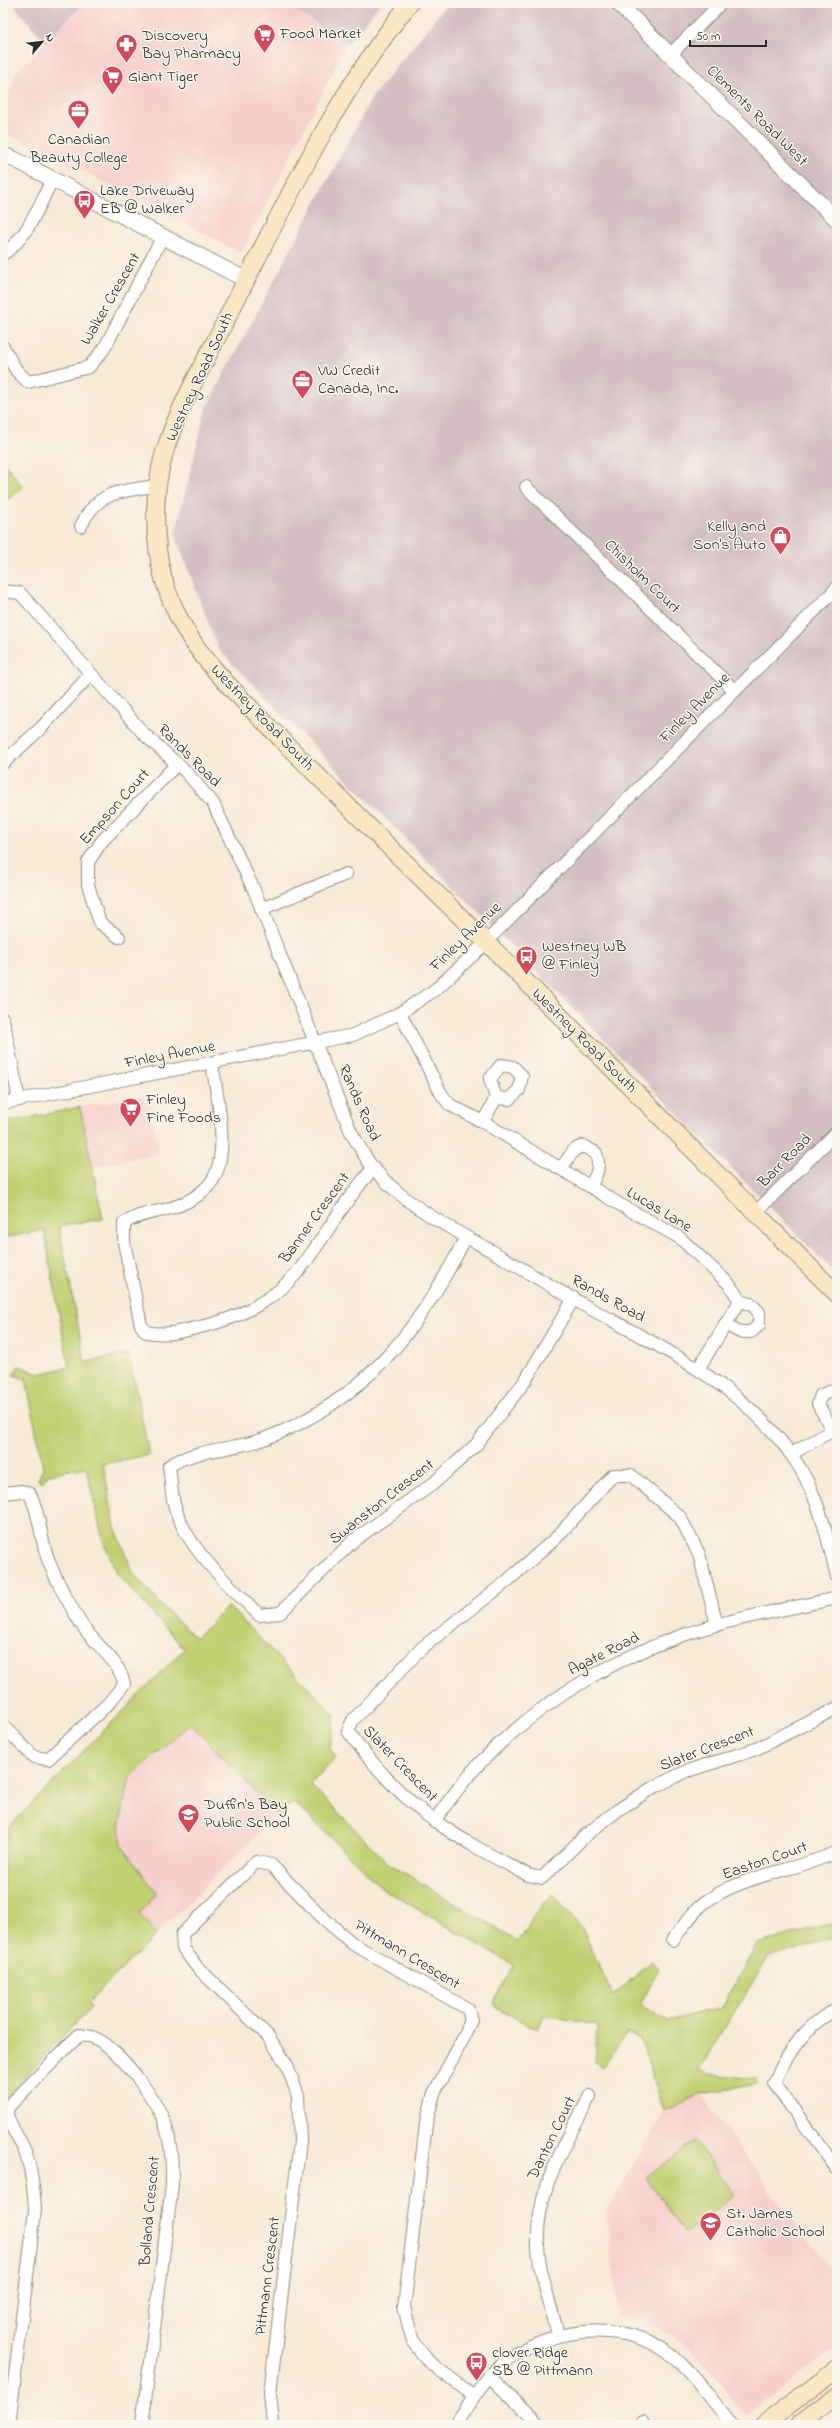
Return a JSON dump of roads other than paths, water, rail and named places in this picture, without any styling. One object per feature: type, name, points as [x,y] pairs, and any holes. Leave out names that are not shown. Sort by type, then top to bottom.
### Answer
[{"type":"main road","name":"Westney Road South","points":[[410,3],[355,77],[246,280],[180,413],[164,455],[158,485],[156,521],[158,555],[172,605],[196,647],[222,679],[837,1294]]},
{"type":"main road","points":[[764,2425],[837,2369]]},
{"type":"main road","points":[[799,2425],[837,2396]]},
{"type":"street","name":"Clements Road West","points":[[618,3],[837,220]]},
{"type":"street","points":[[670,55],[721,3]]},
{"type":"street","points":[[3,155],[246,280]]},
{"type":"street","points":[[3,254],[13,247],[28,226],[52,180]]},
{"type":"street","name":"Walker Crescent","points":[[3,346],[16,370],[28,382],[89,367],[104,349],[163,236]]},
{"type":"street","points":[[81,526],[89,509],[104,496],[158,485]]},
{"type":"street","name":"Chisholm Court","points":[[526,487],[735,691]]},
{"type":"street","name":"Finley Avenue","points":[[3,1103],[353,1036],[400,1013],[436,989],[485,942],[683,742],[709,719],[837,588]]},
{"type":"street","name":"Rands Road","points":[[3,591],[20,593],[144,734],[176,764],[213,803],[227,829],[261,909],[351,1132],[374,1169],[402,1197],[466,1237],[698,1369],[740,1399],[770,1427],[791,1454],[812,1491],[827,1532],[837,1577]]},
{"type":"street","points":[[3,763],[41,728],[92,674]]},
{"type":"street","name":"Empson Court","points":[[120,937],[100,923],[88,885],[88,862],[102,841],[176,764]]},
{"type":"street","points":[[261,909],[346,874]]},
{"type":"street","name":"Lucas Lane","points":[[400,1013],[442,1095],[450,1105],[562,1167],[590,1186],[680,1238],[729,1284],[740,1301],[751,1304],[759,1312],[759,1325],[750,1332],[740,1332],[725,1324]]},
{"type":"street","points":[[3,1019],[19,1100]]},
{"type":"street","name":"Banner Crescent","points":[[212,1064],[222,1144],[216,1173],[209,1185],[183,1204],[137,1215],[124,1223],[124,1242],[141,1325],[146,1332],[162,1336],[220,1323],[253,1308],[299,1270],[353,1190],[374,1169]]},
{"type":"street","points":[[483,1122],[496,1098]]},
{"type":"street","name":"Barr Road","points":[[755,1213],[837,1132]]},
{"type":"street","points":[[562,1167],[574,1150],[583,1146],[596,1153],[599,1163],[597,1174],[590,1186]]},
{"type":"street","name":"Swanston Crescent","points":[[466,1237],[424,1311],[403,1341],[351,1392],[304,1421],[278,1434],[251,1444],[182,1458],[169,1466],[173,1500],[182,1523],[195,1547],[260,1615],[280,1613],[353,1541],[434,1483],[476,1445],[525,1381],[574,1298]]},
{"type":"street","points":[[698,1369],[740,1301]]},
{"type":"street","points":[[791,1454],[834,1429],[818,1404],[821,1394],[837,1389]]},
{"type":"street","name":"Slater Crescent","points":[[716,1625],[700,1554],[680,1517],[631,1475],[613,1475],[556,1538],[506,1582],[423,1647],[353,1720],[348,1731],[360,1749],[394,1784],[434,1820],[528,1875],[542,1878],[587,1834],[618,1810],[652,1788],[686,1771],[756,1748],[837,1708]]},
{"type":"street","points":[[3,1493],[22,1491],[30,1494],[36,1506],[48,1561],[63,1593],[84,1629],[122,1673],[124,1684],[108,1704],[56,1754],[48,1758],[34,1757],[3,1726]]},
{"type":"street","name":"Agate Road","points":[[434,1820],[480,1762],[528,1719],[563,1693],[606,1668],[639,1653],[716,1625],[837,1598]]},
{"type":"street","name":"Easton Court","points":[[673,1940],[707,1901],[735,1886],[822,1859],[837,1852]]},
{"type":"street","name":"Pittmann Crescent","points":[[273,2425],[270,2393],[300,2141],[298,2096],[286,2065],[268,2036],[197,1967],[183,1948],[182,1934],[256,1862],[271,1865],[322,1916],[353,1944],[468,2010],[471,2016],[464,2039],[434,2093],[426,2124],[404,2307],[413,2342],[429,2362],[474,2396]]},
{"type":"street","points":[[837,2010],[811,2025],[781,2067],[774,2083],[837,2169]]},
{"type":"street","name":"Bolland Crescent","points":[[9,2425],[35,2210],[34,2182],[24,2149],[6,2119],[7,2108],[79,2035],[97,2038],[114,2053],[147,2090],[165,2123],[172,2154],[172,2185],[142,2425]]},
{"type":"street","name":"Danton Court","points":[[558,2335],[539,2258],[538,2228],[543,2193],[553,2167],[590,2096]]},
{"type":"street","points":[[455,2425],[489,2376],[508,2360],[558,2335],[590,2332],[622,2334],[646,2341],[674,2357],[704,2388],[733,2425]]},
{"type":"street","points":[[489,2376],[540,2425]]},
{"type":"place","name":"Food Market","points":[[265,54]]},
{"type":"place","name":"Discovery Bay Pharmacy","points":[[126,64]]},
{"type":"place","name":"Giant Tiger","points":[[113,96]]},
{"type":"place","name":"Canadian Beauty College","points":[[79,130]]},
{"type":"place","name":"Lake Driveway EB @ Walker","points":[[84,220]]},
{"type":"place","name":"VW Credit Canada, Inc.","points":[[302,400]]},
{"type":"place","name":"Kelly and Son's Auto","points":[[781,556]]},
{"type":"place","name":"Westney WB @ Finley","points":[[527,976]]},
{"type":"place","name":"Finley Fine Foods","points":[[131,1128]]},
{"type":"place","name":"Duffin's Bay Public School","points":[[189,1834]]},
{"type":"place","name":"St. James Catholic School","points":[[711,2242]]},
{"type":"place","name":"clover Ridge SB @ Pittmann","points":[[477,2382]]}]
